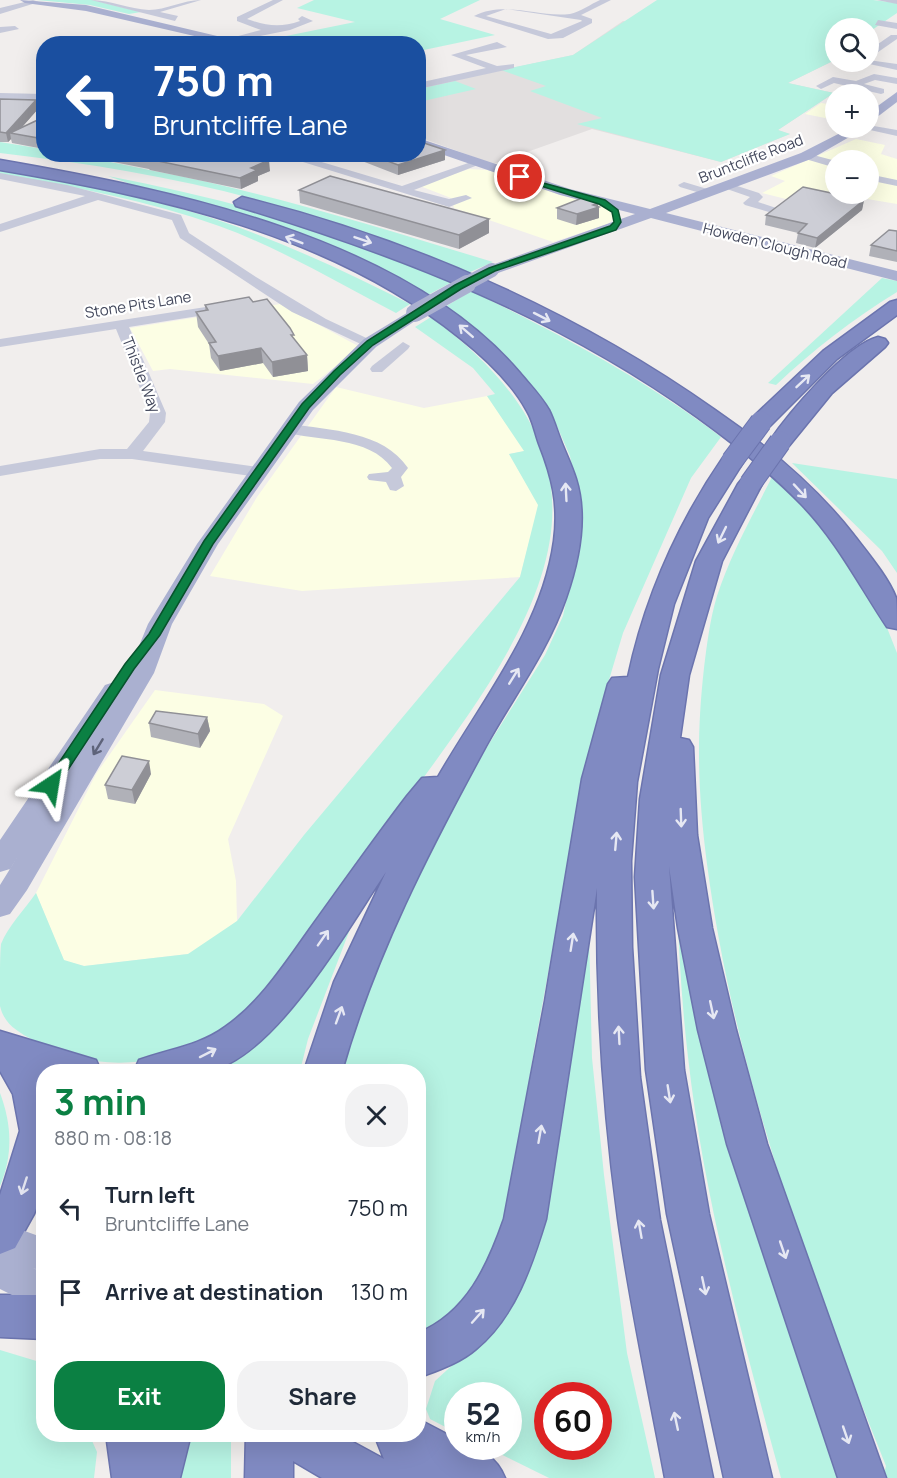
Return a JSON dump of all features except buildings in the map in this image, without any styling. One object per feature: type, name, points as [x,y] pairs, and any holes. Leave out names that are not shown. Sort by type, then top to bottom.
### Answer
[{"type":"highway","points":[[2,168],[196,190],[294,216],[411,257],[544,318],[682,395],[796,485],[849,545],[897,621]]},
{"type":"highway","points":[[2,168],[143,193],[268,230],[345,259],[437,308],[504,364],[537,407],[566,482],[566,547],[559,580],[530,650],[483,725],[408,859],[362,954],[333,1033],[325,1064]]},
{"type":"highway","points":[[748,1478],[688,1214],[665,1070],[652,878],[656,799],[675,675],[709,561],[761,422],[830,355],[897,306]]},
{"type":"highway","points":[[426,1357],[456,1338],[488,1306],[497,1293],[525,1219],[563,1001],[597,779],[626,668],[645,614],[696,518],[741,472],[780,442],[800,413],[856,360],[897,329]]},
{"type":"highway","points":[[689,1478],[639,1220],[621,1077],[614,947],[614,861],[621,782],[644,669],[661,604],[696,518]]},
{"type":"highway","points":[[675,675],[681,835],[695,928],[717,1030],[747,1144],[862,1478]]},
{"type":"highway","points":[[184,1064],[238,1037],[275,1001],[299,971],[409,815],[483,725]]},
{"type":"highway","points":[[2,1048],[58,1064]]},
{"type":"highway","points":[[2,1048],[23,1073],[32,1091],[36,1112]]},
{"type":"highway","points":[[0,1234],[19,1201],[36,1153]]},
{"type":"highway","points":[[0,1316],[36,1317]]},
{"type":"highway","points":[[131,1442],[136,1478]]},
{"type":"highway","points":[[156,1478],[165,1442]]},
{"type":"highway","points":[[269,1478],[270,1442]]},
{"type":"highway","points":[[306,1442],[369,1478]]},
{"type":"highway","points":[[401,1442],[410,1460],[429,1478]]},
{"type":"highway","points":[[412,1442],[481,1478]]},
{"type":"main road","points":[[31,6],[86,8],[215,36]]},
{"type":"main road","points":[[879,111],[897,96]]},
{"type":"main road","name":"Bruntcliffe Road","points":[[119,696],[142,673],[154,635],[208,544],[258,472],[306,406],[367,346],[415,313],[492,270],[652,215],[806,156],[840,138]]},
{"type":"main road","name":"Howden Clough Road","points":[[426,145],[602,202],[892,275]]},
{"type":"main road","points":[[602,202],[618,215],[613,228]]},
{"type":"main road","points":[[0,862],[119,696]]},
{"type":"main road","points":[[0,906],[119,696]]},
{"type":"main road","points":[[0,1239],[36,1252]]},
{"type":"main road","points":[[0,1270],[36,1289]]},
{"type":"street","points":[[95,0],[175,18]]},
{"type":"street","points":[[105,4],[138,0]]},
{"type":"street","points":[[132,18],[197,0]]},
{"type":"street","points":[[269,29],[240,19],[279,0]]},
{"type":"street","points":[[572,16],[589,21],[560,36],[551,37],[478,16],[495,8],[506,7],[572,16],[607,0]]},
{"type":"street","points":[[881,0],[897,2]]},
{"type":"street","points":[[4,2],[31,6]]},
{"type":"street","points":[[0,11],[31,6]]},
{"type":"street","points":[[247,36],[269,29],[287,28],[308,20]]},
{"type":"street","points":[[879,23],[897,26]]},
{"type":"street","points":[[7,37],[0,30],[15,29]]},
{"type":"street","points":[[879,48],[894,37]]},
{"type":"street","points":[[498,69],[452,56],[497,45],[503,47]]},
{"type":"street","points":[[879,65],[897,67]]},
{"type":"street","points":[[426,84],[511,66]]},
{"type":"street","points":[[820,86],[832,80],[856,84],[874,77],[897,81]]},
{"type":"street","points":[[0,96],[36,97]]},
{"type":"street","points":[[879,130],[897,133]]},
{"type":"street","points":[[806,156],[825,162]]},
{"type":"street","points":[[309,162],[449,202],[466,198]]},
{"type":"street","points":[[402,190],[478,163]]},
{"type":"street","points":[[2,168],[96,197],[177,218],[184,235],[281,299],[367,346],[398,351],[377,369]]},
{"type":"street","points":[[879,179],[897,183]]},
{"type":"street","points":[[684,185],[710,193]]},
{"type":"street","points":[[728,186],[757,197],[748,203],[776,210]]},
{"type":"street","points":[[2,234],[96,197]]},
{"type":"street","points":[[258,303],[281,299]]},
{"type":"street","name":"Stone Pits Lane","points":[[0,343],[235,306]]},
{"type":"street","name":"Thistle Way","points":[[121,325],[158,413],[157,422],[132,454]]},
{"type":"street","points":[[290,429],[383,450],[396,460],[400,468],[395,481],[375,477]]},
{"type":"street","points":[[0,471],[100,454],[132,454],[258,472]]},
{"type":"shaded area","points":[[623,21],[825,58],[825,65],[788,83],[825,91],[825,99],[778,130],[790,134],[721,162],[592,129],[493,164],[426,140],[426,86],[573,55]]},
{"type":"shaded area","points":[[821,103],[825,104],[825,118],[805,114]]},
{"type":"shaded area","points":[[856,139],[885,145],[881,154],[897,159],[897,204],[879,201],[879,150],[831,150]]},
{"type":"shaded area","points":[[825,152],[825,202],[790,200],[762,193],[785,181],[771,176]]},
{"type":"shaded area","points":[[469,169],[487,170],[595,204],[608,209],[614,218],[608,224],[553,242],[454,208],[451,198],[420,186]]},
{"type":"shaded area","points":[[280,304],[360,347],[313,384],[170,369],[153,371],[130,328]]},
{"type":"shaded area","points":[[336,387],[424,408],[487,396],[525,451],[509,454],[539,505],[520,577],[302,591],[210,576],[257,497]]},
{"type":"shaded area","points":[[155,690],[264,704],[283,716],[228,839],[236,881],[237,921],[204,946],[188,954],[85,966],[64,961],[36,893],[96,774]]},
{"type":"green space","points":[[37,0],[92,0],[141,12],[129,14],[90,5]]},
{"type":"green space","points":[[314,0],[480,0],[440,19],[495,35],[426,50],[426,36],[286,36],[355,22],[297,8]]},
{"type":"green space","points":[[657,0],[873,0],[897,3],[897,13],[879,25],[879,18],[825,18],[825,65],[788,83],[825,91],[825,99],[778,130],[790,134],[721,162],[577,124],[602,118],[530,91],[546,86],[501,70],[573,55]]},
{"type":"green space","points":[[455,81],[476,89],[426,100],[426,87]]},
{"type":"green space","points":[[0,142],[36,148],[36,158],[0,153]]},
{"type":"green space","points":[[71,162],[110,162],[240,190],[325,212],[493,262],[468,273],[353,230],[283,207],[143,174]]},
{"type":"green space","points":[[0,169],[119,193],[206,216],[302,253],[410,304],[396,313],[309,266],[242,235],[192,217],[111,195],[0,174]]},
{"type":"green space","points":[[108,176],[196,195],[284,218],[411,263],[452,282],[426,296],[380,273]]},
{"type":"green space","points":[[882,278],[897,281],[897,292],[834,336],[776,385],[768,383]]},
{"type":"green space","points":[[471,291],[631,376],[721,437],[691,478],[623,633],[603,700],[586,768],[535,1044],[518,1149],[511,1232],[465,1314],[426,1334],[426,1064],[342,1064],[354,1017],[431,836],[545,655],[563,616],[578,545],[578,498],[570,456],[557,426],[533,387],[497,349],[445,307]]},
{"type":"green space","points":[[431,317],[485,364],[523,411],[545,458],[552,506],[547,555],[530,607],[502,661],[441,754],[289,961],[268,987],[223,1030],[200,1044],[180,1052],[137,1062],[116,1063],[73,1057],[52,1050],[27,1037],[8,1023],[0,1006],[1,944],[36,893],[64,960],[84,966],[188,954],[237,921],[304,835],[520,577],[538,505],[509,454],[524,451],[487,396],[495,394],[473,368],[415,327]]},
{"type":"green space","points":[[792,463],[897,479],[897,573],[882,551]]},
{"type":"green space","points":[[774,473],[816,517],[878,605],[897,653],[897,1478],[883,1478],[886,1466],[829,1319],[778,1171],[755,1095],[736,1019],[707,864],[700,790],[699,742],[701,694],[712,614],[729,564]]},
{"type":"green space","points":[[677,903],[850,1478],[781,1478],[726,1269],[704,1164],[686,1038]]},
{"type":"green space","points":[[352,924],[308,1039],[302,1064],[205,1064]]},
{"type":"green space","points":[[589,933],[592,1058],[604,1175],[627,1353],[655,1478],[549,1478],[512,1460],[522,1460],[522,1382],[444,1382],[444,1426],[430,1419],[426,1409],[435,1381],[494,1327]]},
{"type":"green space","points":[[0,1093],[9,1128],[9,1151],[0,1186]]},
{"type":"green space","points":[[0,1350],[36,1361],[36,1442],[93,1442],[97,1452],[94,1478],[0,1478]]},
{"type":"green space","points":[[188,1442],[231,1442],[231,1478],[181,1478]]},
{"type":"route","points":[[51,785],[130,666],[154,635],[208,544],[306,406],[337,373],[370,343],[458,287],[492,270],[613,228],[618,222],[616,212],[602,202],[520,177]]}]
